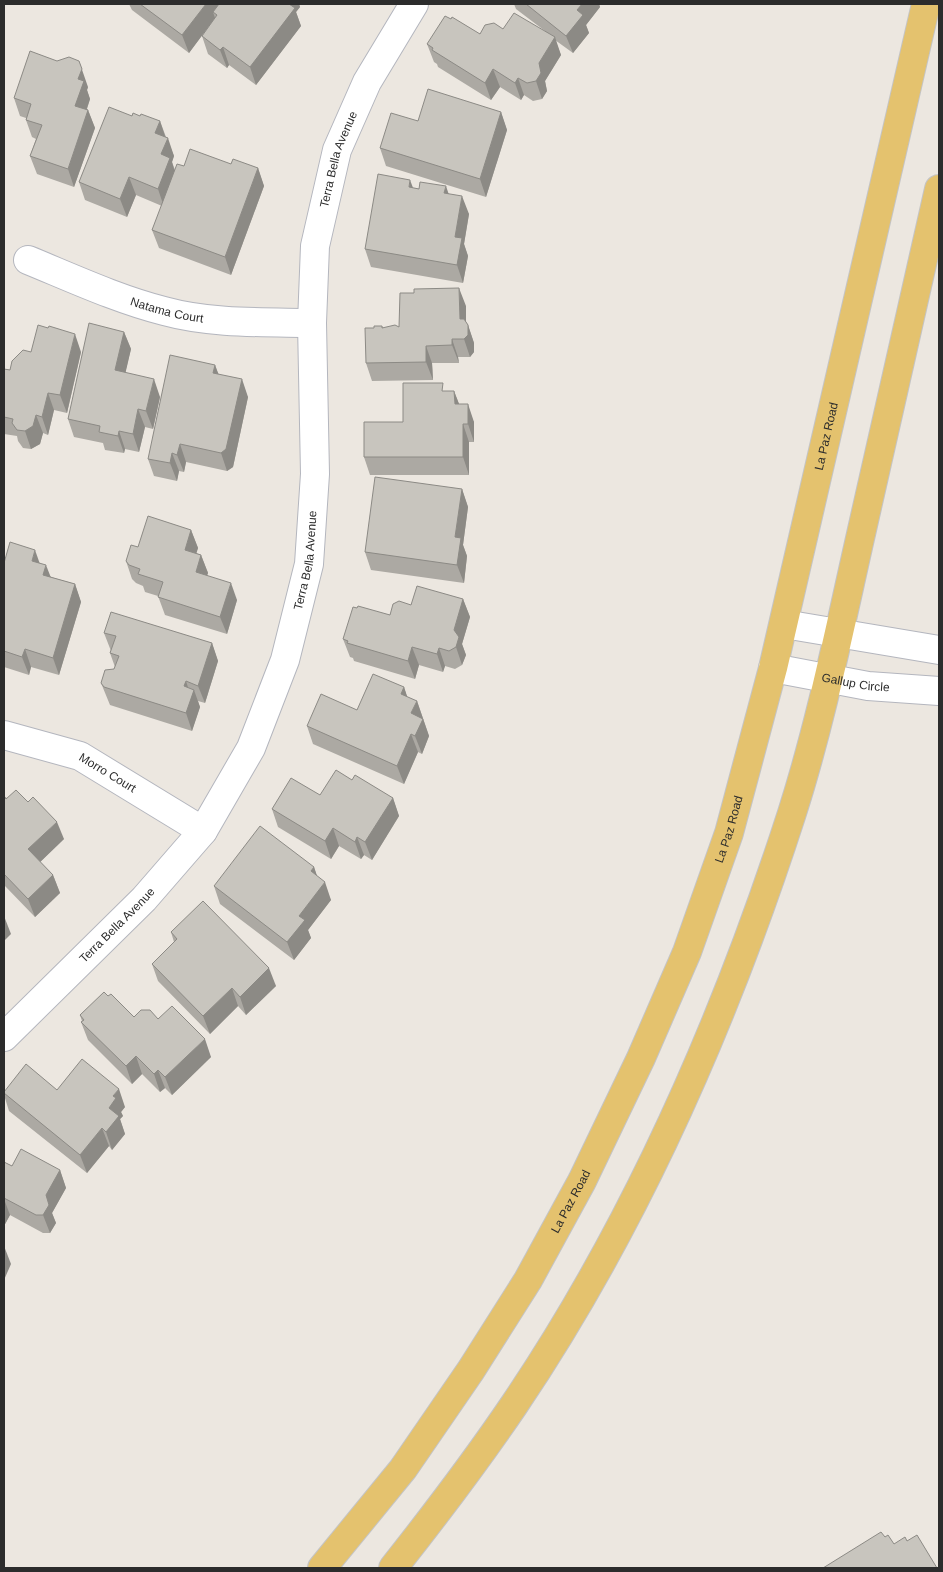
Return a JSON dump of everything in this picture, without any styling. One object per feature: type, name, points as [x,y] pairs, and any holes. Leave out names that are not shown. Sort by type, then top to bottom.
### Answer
[{"type":"main road","name":"La Paz Road","points":[[322,1568],[403,1469],[528,1280],[582,1181],[641,1058],[687,952],[729,833],[773,668],[880,196],[926,4]]},
{"type":"main road","points":[[393,1568],[444,1504],[515,1404],[577,1302],[644,1182],[698,1064],[742,955],[793,810],[827,680],[939,189]]},
{"type":"street","name":"Terra Bella Avenue","points":[[4,1038],[144,899],[203,831],[251,748],[285,660],[309,564],[315,474],[312,324],[315,246],[337,150],[366,82],[404,7]]},
{"type":"street","name":"Natama Court","points":[[28,260],[100,290],[164,312],[228,321],[312,324]]},
{"type":"street","points":[[784,624],[939,650]]},
{"type":"street","name":"Gallup Circle","points":[[773,668],[827,680],[882,688],[939,691]]},
{"type":"street","name":"Morro Court","points":[[4,735],[80,756],[203,831]]},
{"type":"building","points":[[140,4],[206,4],[182,35]]},
{"type":"building","points":[[219,4],[289,4],[295,8],[250,67],[223,47],[220,50],[202,36],[217,15],[213,12]]},
{"type":"building","points":[[526,4],[582,4],[577,10],[583,15],[566,36]]},
{"type":"building","points":[[514,13],[555,37],[539,63],[541,73],[536,81],[527,83],[518,78],[515,83],[493,69],[485,83],[432,50],[433,48],[427,44],[445,16],[451,19],[452,17],[480,34],[485,25],[494,23],[503,29]]},
{"type":"building","points":[[30,51],[57,61],[69,57],[79,61],[82,69],[78,79],[84,81],[75,106],[88,110],[68,169],[30,156],[42,125],[26,120],[31,104],[14,98]]},
{"type":"building","points":[[428,89],[501,112],[480,179],[380,148],[391,113],[418,121]]},
{"type":"building","points":[[109,107],[132,116],[133,113],[140,116],[141,114],[160,121],[155,133],[168,138],[161,154],[170,158],[158,189],[129,177],[120,199],[79,182]]},
{"type":"building","points":[[190,149],[231,164],[233,159],[258,168],[225,257],[152,230],[177,164],[184,166]]},
{"type":"building","points":[[378,174],[410,180],[409,187],[419,189],[420,182],[446,186],[444,193],[462,196],[455,237],[462,238],[457,265],[365,249]]},
{"type":"building","points":[[459,288],[460,319],[464,319],[468,325],[468,335],[464,339],[452,339],[452,345],[426,346],[426,362],[366,363],[365,328],[382,326],[382,328],[395,325],[399,327],[400,293],[414,293],[414,289]]},
{"type":"building","points":[[89,323],[124,332],[115,370],[154,379],[146,411],[138,409],[133,434],[119,431],[118,436],[99,432],[100,426],[68,419]]},
{"type":"building","points":[[38,325],[48,328],[49,326],[75,334],[60,395],[48,393],[42,417],[36,415],[33,426],[25,431],[17,430],[12,423],[13,419],[4,417],[4,369],[10,370],[12,361],[23,350],[31,352]]},
{"type":"building","points":[[170,355],[215,365],[213,373],[242,379],[226,449],[221,453],[180,444],[177,455],[172,453],[170,463],[148,459]]},
{"type":"building","points":[[403,383],[443,383],[442,391],[454,391],[455,404],[468,404],[468,424],[463,424],[463,457],[364,457],[364,422],[403,422]]},
{"type":"building","points":[[375,477],[462,489],[455,537],[461,538],[457,565],[365,552]]},
{"type":"building","points":[[148,516],[191,530],[185,550],[201,555],[196,572],[231,583],[220,617],[158,597],[163,582],[138,574],[140,569],[129,565],[126,561],[131,545],[138,547]]},
{"type":"building","points":[[10,542],[35,550],[32,561],[46,565],[43,575],[75,584],[53,658],[25,649],[22,657],[4,651],[4,563]]},
{"type":"building","points":[[417,586],[463,599],[454,630],[459,637],[456,647],[449,651],[439,648],[437,654],[412,647],[408,661],[347,643],[348,641],[343,639],[353,607],[357,608],[358,606],[390,615],[393,604],[399,601],[411,605]]},
{"type":"building","points":[[111,612],[212,643],[198,686],[186,681],[184,686],[194,690],[186,713],[104,687],[101,683],[105,670],[114,669],[119,656],[110,653],[116,636],[104,633]]},
{"type":"building","points":[[373,674],[404,687],[401,694],[417,701],[411,713],[423,719],[415,736],[411,734],[397,766],[307,726],[321,694],[357,710]]},
{"type":"building","points":[[336,770],[352,780],[355,775],[393,798],[365,842],[357,837],[355,842],[333,828],[325,841],[272,809],[291,778],[320,795]]},
{"type":"building","points":[[16,790],[28,802],[33,797],[57,822],[28,849],[53,875],[28,899],[4,874],[4,796],[6,799]]},
{"type":"building","points":[[260,826],[314,867],[311,871],[325,882],[299,916],[305,920],[287,942],[214,886]]},
{"type":"building","points":[[203,901],[269,968],[240,997],[232,988],[203,1016],[152,964],[177,939],[171,932]]},
{"type":"building","points":[[104,992],[108,996],[111,994],[134,1017],[141,1010],[150,1010],[158,1019],[172,1006],[205,1039],[165,1077],[158,1070],[154,1074],[136,1056],[126,1066],[81,1022],[84,1020],[80,1015]]},
{"type":"building","points":[[82,1059],[119,1089],[113,1096],[116,1098],[109,1108],[119,1116],[106,1132],[102,1128],[80,1155],[4,1092],[26,1064],[57,1090]]},
{"type":"building","points":[[21,1149],[60,1170],[46,1195],[49,1205],[43,1215],[36,1215],[4,1198],[4,1162],[12,1166]]},
{"type":"building","points":[[881,1532],[885,1537],[888,1535],[894,1544],[905,1537],[907,1541],[917,1535],[937,1568],[823,1568]]}]
